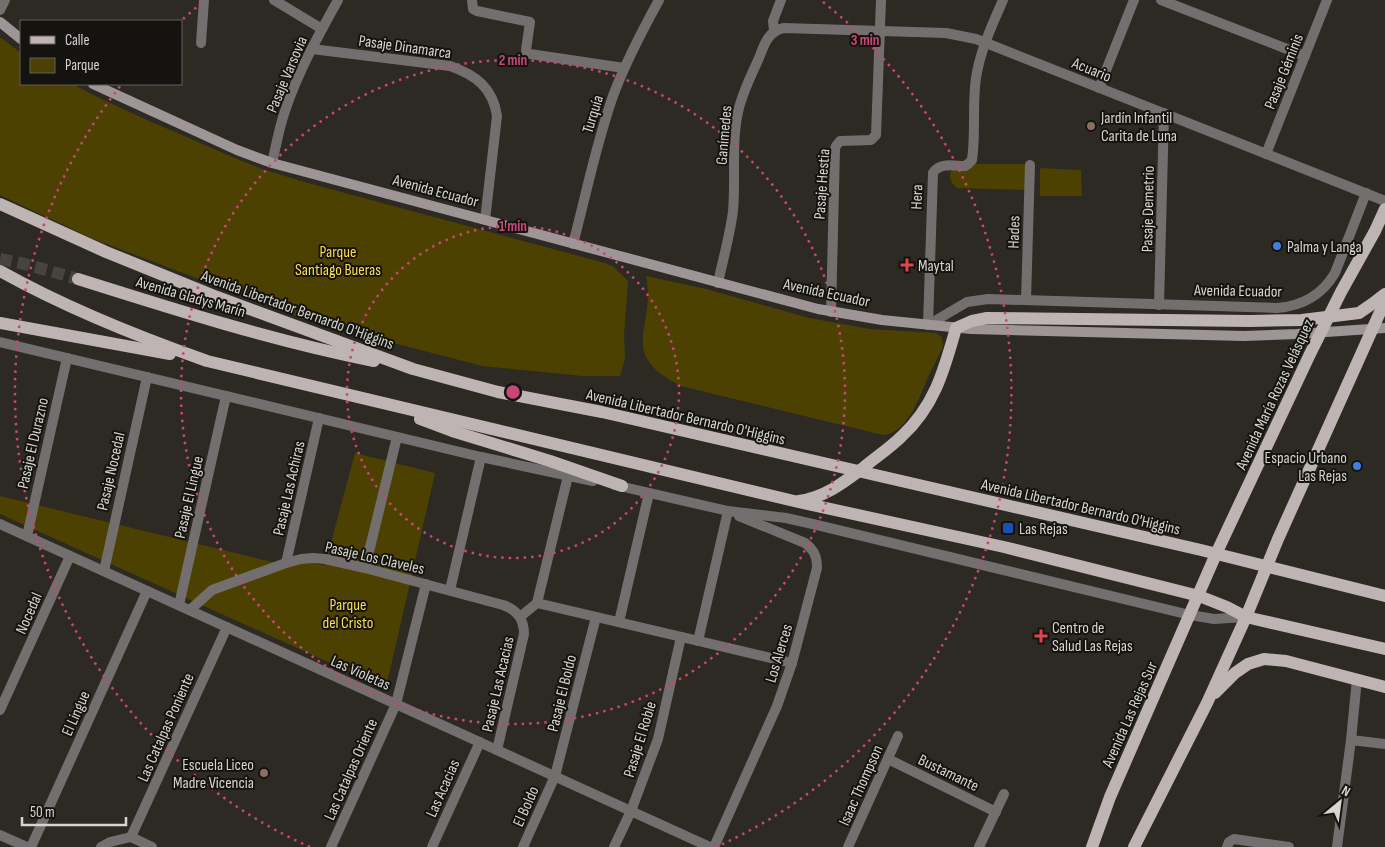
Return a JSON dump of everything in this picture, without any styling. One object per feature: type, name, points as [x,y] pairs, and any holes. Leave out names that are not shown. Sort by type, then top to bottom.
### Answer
[{"type":"main road","points":[[0,22],[20,38]]},
{"type":"main road","name":"Avenida Ecuador","points":[[95,85],[237,150],[272,163],[831,312],[882,320],[971,329],[1244,336],[1379,328]]},
{"type":"main road","name":"Avenida Libertador Bernardo O'Higgins","points":[[0,204],[125,260],[218,297],[413,369],[498,392],[602,412],[1216,554],[1385,596]]},
{"type":"main road","name":"Avenida María Rozas Velásquez","points":[[1199,596],[1216,554],[1328,317],[1368,245],[1385,209]]},
{"type":"main road","points":[[0,271],[122,330],[207,361]]},
{"type":"main road","name":"Avenida Gladys Marín","points":[[78,279],[234,326],[358,358],[413,369]]},
{"type":"main road","name":"Avenida Ecuador","points":[[956,328],[972,321],[987,318],[1250,322],[1302,320],[1359,313],[1385,294]]},
{"type":"main road","points":[[1134,847],[1207,702],[1246,617],[1266,567],[1360,354],[1379,328],[1385,301]]},
{"type":"main road","points":[[0,323],[207,361],[794,501],[1004,546],[1199,596],[1228,607],[1246,617],[1385,649]]},
{"type":"main road","points":[[794,501],[806,500],[828,492],[858,472],[896,442],[920,416],[935,391],[942,377],[956,328]]},
{"type":"main road","points":[[381,403],[452,431],[541,458],[622,486]]},
{"type":"main road","name":"Avenida Las Rejas Sur","points":[[1092,847],[1110,797],[1199,596]]},
{"type":"main road","points":[[1207,702],[1235,673],[1248,664],[1264,659],[1286,661],[1385,687]]},
{"type":"street","points":[[0,10],[5,0]]},
{"type":"street","points":[[201,43],[204,0]]},
{"type":"street","points":[[274,0],[322,29]]},
{"type":"street","name":"Pasaje Varsovia","points":[[272,163],[284,112],[293,89],[338,0]]},
{"type":"street","points":[[472,0],[473,9],[477,11],[530,22],[526,50],[530,54],[624,68]]},
{"type":"street","name":"Turquía","points":[[573,244],[602,129],[613,94],[624,68],[659,0]]},
{"type":"street","name":"Ganímedes","points":[[718,283],[733,210],[735,135],[738,110],[766,41],[774,31],[772,21],[781,0]]},
{"type":"street","points":[[880,31],[881,0]]},
{"type":"street","name":"Hera","points":[[928,325],[933,173],[941,166],[965,166],[972,160],[976,79],[981,55],[1002,0]]},
{"type":"street","points":[[1099,88],[1134,0]]},
{"type":"street","points":[[1160,0],[1305,56]]},
{"type":"street","name":"Pasaje Géminis","points":[[1266,154],[1327,0]]},
{"type":"street","name":"Acuario","points":[[774,31],[789,27],[946,33],[967,37],[1385,200]]},
{"type":"street","name":"Pasaje Hestia","points":[[831,312],[835,149],[840,141],[870,140],[876,135],[880,31]]},
{"type":"street","name":"Pasaje Dinamarca","points":[[312,49],[450,66],[470,74],[487,89],[494,102],[496,116],[485,220]]},
{"type":"street","name":"Pasaje Demetrio","points":[[1160,305],[1164,113]]},
{"type":"street","name":"Hades","points":[[1026,300],[1030,165]]},
{"type":"street","name":"Avenida Ecuador","points":[[928,325],[962,305],[976,300],[988,299],[1277,308],[1296,305],[1313,298],[1325,287],[1335,273],[1366,193]]},
{"type":"street","points":[[0,342],[480,457],[622,486],[728,511],[760,514],[816,525],[1190,615],[1214,619],[1246,617]]},
{"type":"street","name":"Pasaje El Durazno","points":[[26,536],[67,358]]},
{"type":"street","name":"Pasaje Nocedal","points":[[104,571],[147,377]]},
{"type":"street","name":"Pasaje El Lingue","points":[[179,605],[226,396]]},
{"type":"street","name":"Pasaje Las Achiras","points":[[286,563],[319,418]]},
{"type":"street","points":[[365,568],[397,437]]},
{"type":"street","points":[[450,590],[480,457]]},
{"type":"street","points":[[520,617],[537,603],[568,476]]},
{"type":"street","points":[[619,622],[649,493]]},
{"type":"street","points":[[698,641],[728,511]]},
{"type":"street","name":"Los Alerces","points":[[712,847],[777,706],[792,663],[817,568],[814,550],[805,542],[728,511]]},
{"type":"street","name":"Las Violetas","points":[[0,524],[712,847]]},
{"type":"street","name":"Nocedal","points":[[0,710],[70,556]]},
{"type":"street","name":"Pasaje Los Claveles","points":[[190,610],[212,590],[286,563],[313,558],[365,568],[503,605]]},
{"type":"street","points":[[396,704],[426,584]]},
{"type":"street","name":"El Lingue","points":[[31,847],[147,591]]},
{"type":"street","points":[[537,603],[792,663]]},
{"type":"street","name":"Pasaje Las Acacias","points":[[497,750],[524,634],[524,627],[520,617],[510,608],[503,605]]},
{"type":"street","name":"Pasaje El Boldo","points":[[555,776],[596,617]]},
{"type":"street","name":"Las Catalpas Poniente","points":[[131,837],[227,627]]},
{"type":"street","name":"Pasaje El Roble","points":[[614,847],[631,811],[658,738],[681,637]]},
{"type":"street","points":[[1337,847],[1357,679]]},
{"type":"street","name":"Las Catalpas Oriente","points":[[331,847],[396,704]]},
{"type":"street","name":"Isaac Thompson","points":[[848,847],[898,736]]},
{"type":"street","points":[[1351,740],[1385,744]]},
{"type":"street","name":"Las Acacias","points":[[432,847],[480,742]]},
{"type":"street","name":"Bustamante","points":[[888,759],[996,812]]},
{"type":"street","name":"El Boldo","points":[[523,847],[555,776]]},
{"type":"street","points":[[979,847],[1004,794]]},
{"type":"street","points":[[0,835],[27,847]]},
{"type":"street","points":[[101,847],[110,842],[131,837],[152,847]]},
{"type":"street","points":[[1227,847],[1229,842],[1234,839],[1290,847]]},
{"type":"green space","name":"Parque Santiago Bueras","points":[[0,37],[20,52],[20,85],[75,85],[136,115],[265,170],[614,267],[628,281],[624,335],[625,358],[620,376],[583,376],[482,366],[309,321],[91,238],[0,195]]},
{"type":"green space","points":[[963,164],[1027,164],[1026,190],[957,188],[953,184],[950,175],[952,169]]},
{"type":"green space","points":[[1040,168],[1081,170],[1082,196],[1040,196]]},
{"type":"green space","points":[[646,276],[706,289],[809,318],[870,329],[936,333],[942,337],[943,347],[907,420],[892,432],[883,435],[681,386],[661,374],[649,362],[644,350],[643,338],[648,294]]},
{"type":"green space","name":"Parque del Cristo","points":[[355,453],[435,473],[386,688],[0,514],[0,496],[272,562],[292,565],[308,563],[325,565]]},
{"type":"tunnel","points":[[0,259],[78,279]]},
{"type":"place","name":"Jardín Infantil Carita de Luna","points":[[1091,126]]},
{"type":"place","name":"Palma y Langa","points":[[1277,246]]},
{"type":"place","name":"Maytal","points":[[907,265]]},
{"type":"place","name":"Espacio Urbano Las Rejas","points":[[1357,466]]},
{"type":"place","name":"Las Rejas","points":[[1008,528]]},
{"type":"place","name":"Centro de Salud Las Rejas","points":[[1041,636]]},
{"type":"place","name":"Escuela Liceo Madre Vicencia","points":[[264,773]]}]
